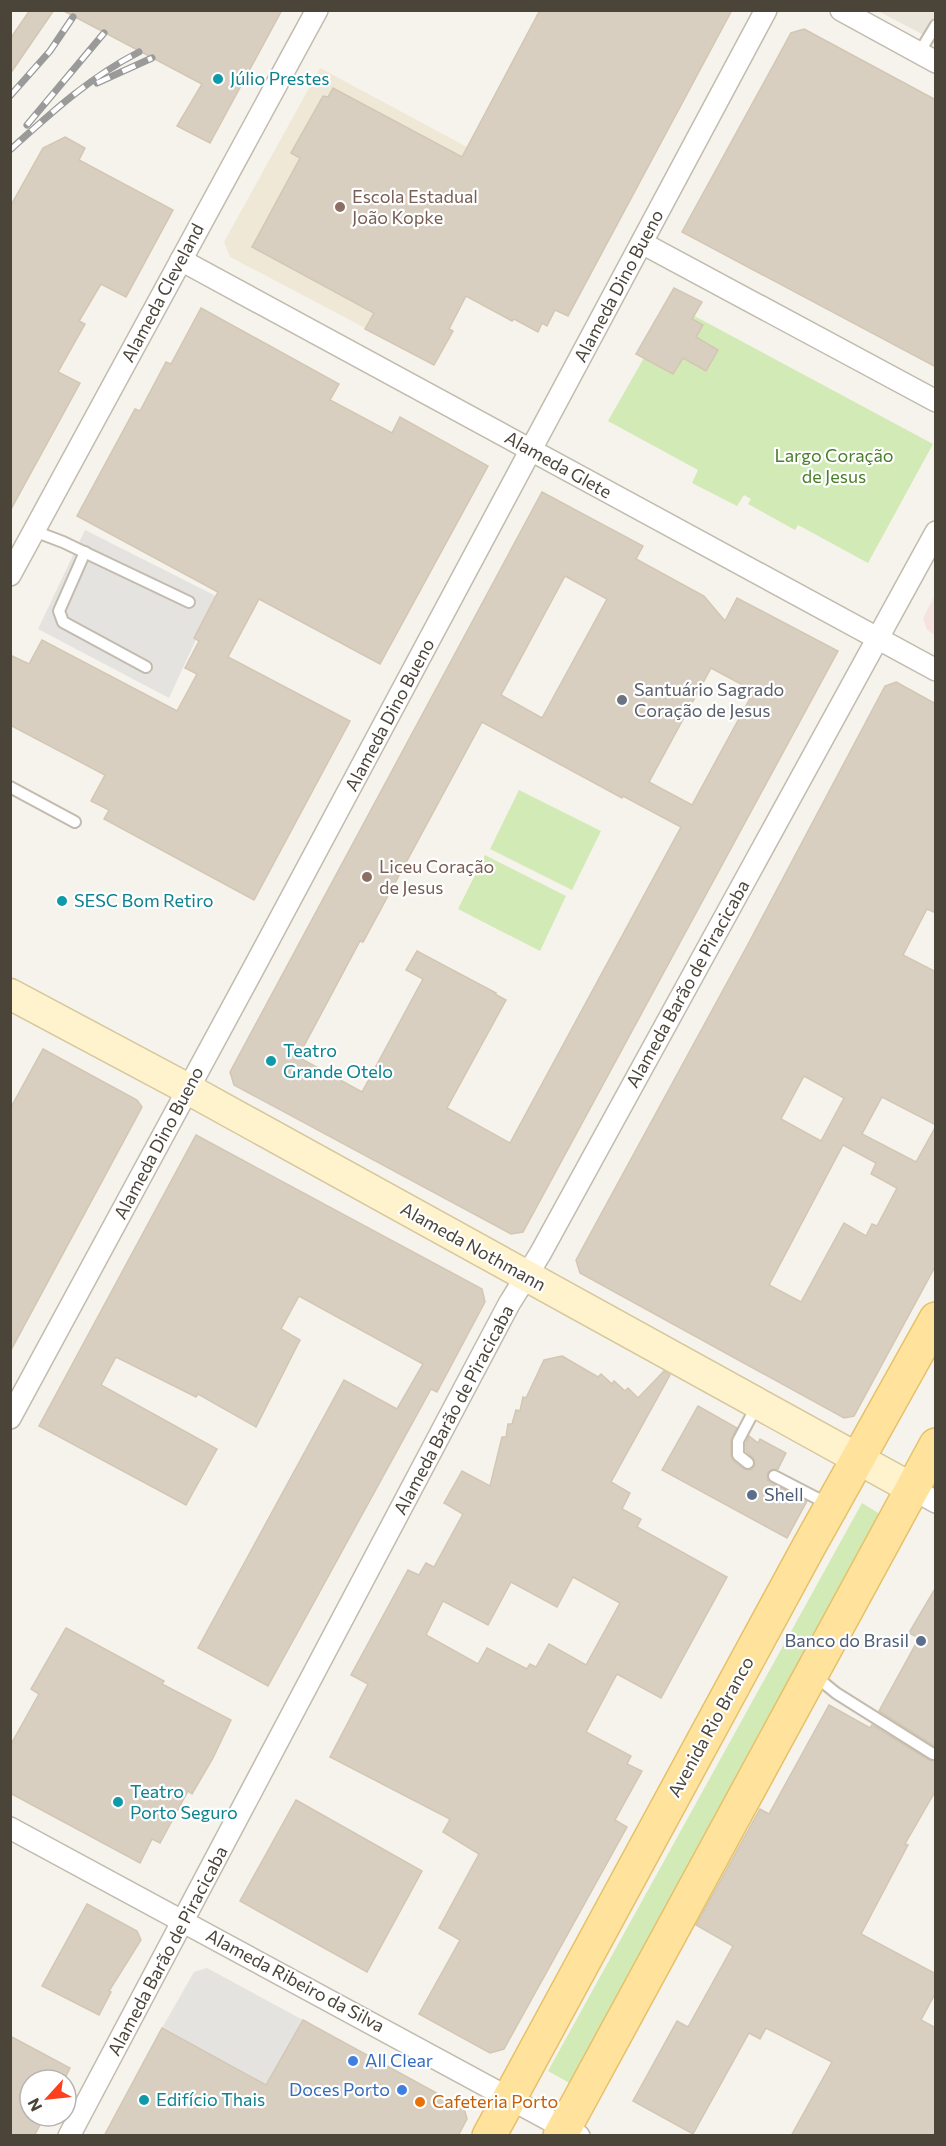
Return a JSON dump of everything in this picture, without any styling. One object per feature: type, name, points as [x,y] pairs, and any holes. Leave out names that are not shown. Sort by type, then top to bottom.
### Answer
[{"type":"main road","name":"Avenida Rio Branco","points":[[489,2136],[831,1506],[936,1319]]},
{"type":"main road","points":[[568,2133],[811,1673],[923,1495],[936,1445]]},
{"type":"street","name":"Alameda Cleveland","points":[[10,575],[317,10]]},
{"type":"street","name":"Alameda Dino Bueno","points":[[10,1418],[766,10]]},
{"type":"street","points":[[841,10],[927,58]]},
{"type":"street","points":[[642,243],[936,401]]},
{"type":"street","name":"Alameda Glete","points":[[181,260],[936,670]]},
{"type":"street","name":"Alameda Barão de Piracicaba","points":[[69,2136],[503,1315],[936,532]]},
{"type":"street","name":"Alameda Nothmann","points":[[10,994],[188,1089],[923,1495]]},
{"type":"street","name":"Alameda Ribeiro da Silva","points":[[10,1828],[509,2097],[568,2133]]},
{"type":"lane","points":[[927,58],[936,25]]},
{"type":"lane","points":[[34,531],[85,552],[189,602]]},
{"type":"lane","points":[[85,552],[58,611],[63,622],[146,667]]},
{"type":"lane","points":[[10,787],[75,822]]},
{"type":"lane","points":[[748,1463],[738,1455],[738,1441],[758,1404]]},
{"type":"lane","points":[[774,1476],[831,1506]]},
{"type":"lane","points":[[811,1673],[836,1693],[933,1754]]},
{"type":"shaded area","points":[[878,11],[935,11],[935,41]]},
{"type":"shaded area","name":"Escola Estadual João Kopke","points":[[320,68],[467,147],[369,330],[230,257],[224,242]]},
{"type":"shaded area","points":[[85,530],[216,596],[169,698],[38,629]]},
{"type":"shaded area","points":[[935,595],[935,635],[927,630],[923,618]]},
{"type":"shaded area","points":[[207,1968],[303,2020],[266,2085],[162,2028],[194,1972]]},
{"type":"green space","name":"Largo Coração de Jesus","points":[[674,305],[933,444],[868,563],[798,525],[795,530],[748,504],[751,499],[744,495],[737,506],[692,483],[698,470],[608,421]]},
{"type":"green space","points":[[519,790],[601,831],[572,890],[490,849]]},
{"type":"green space","points":[[485,855],[566,896],[540,951],[458,909]]},
{"type":"green space","points":[[862,1503],[880,1514],[573,2085],[548,2071]]},
{"type":"building","points":[[30,10],[54,10],[10,74],[10,39]]},
{"type":"building","name":"Júlio Prestes","points":[[62,10],[282,10],[210,143],[177,126],[202,84]]},
{"type":"building","points":[[540,10],[732,10],[568,316],[555,310],[547,326],[542,323],[538,332],[466,296],[449,329],[453,331],[434,365],[365,329],[374,313],[252,247],[300,158],[291,153],[323,96],[328,97],[333,88],[462,157]]},
{"type":"building","points":[[804,29],[936,100],[936,367],[682,232],[791,33]]},
{"type":"building","points":[[65,137],[85,148],[79,160],[173,210],[126,297],[101,284],[79,321],[85,324],[58,372],[80,383],[10,511],[10,207],[43,148]]},
{"type":"building","points":[[674,288],[702,302],[692,319],[703,325],[696,337],[718,350],[706,371],[683,358],[673,374],[636,354]]},
{"type":"building","points":[[201,308],[339,384],[330,400],[392,433],[400,417],[488,466],[380,664],[259,599],[228,657],[350,721],[254,900],[104,819],[109,810],[91,801],[105,775],[10,725],[10,655],[29,664],[42,640],[177,711],[197,674],[185,668],[199,641],[194,638],[218,592],[77,516],[135,409],[140,411],[166,362],[171,364]]},
{"type":"building","name":"Liceu Coração de Jesus","points":[[542,492],[643,546],[636,559],[704,596],[725,621],[737,598],[838,651],[523,1232],[511,1234],[234,1085],[230,1072]],"holes":[[[565,576],[607,599],[542,718],[501,695]],[[711,668],[754,691],[692,805],[649,782]],[[482,722],[622,798],[623,796],[681,827],[510,1143],[447,1108],[506,1000],[417,951],[406,970],[423,979],[362,1092],[298,1057],[360,941],[363,942]]]},
{"type":"building","points":[[896,682],[936,704],[936,913],[927,909],[903,955],[936,972],[936,1125],[882,1097],[862,1134],[916,1162],[936,1126],[936,1265],[854,1416],[844,1418],[580,1273],[576,1260],[885,686]],"holes":[[[804,1076],[844,1098],[821,1141],[781,1119]],[[843,1145],[876,1163],[871,1174],[897,1188],[877,1226],[872,1224],[866,1236],[844,1223],[801,1302],[769,1285]]]},
{"type":"building","points":[[43,1049],[137,1100],[142,1107],[10,1352],[10,1109]]},
{"type":"building","points":[[196,1135],[482,1289],[485,1302],[437,1392],[431,1389],[268,1686],[198,1648],[344,1380],[397,1409],[423,1364],[299,1296],[281,1329],[300,1340],[256,1427],[198,1394],[196,1397],[116,1357],[101,1385],[217,1449],[186,1505],[39,1426]]},
{"type":"building","points":[[562,1356],[598,1377],[601,1374],[612,1384],[614,1381],[625,1391],[628,1388],[638,1398],[664,1371],[670,1375],[611,1482],[630,1493],[622,1509],[641,1519],[637,1527],[727,1577],[661,1698],[617,1674],[586,1732],[631,1756],[627,1764],[642,1771],[615,1820],[627,1827],[504,2049],[490,2053],[419,2014],[460,1940],[439,1928],[479,1854],[443,1832],[450,1819],[330,1757],[368,1684],[351,1675],[408,1570],[419,1575],[426,1563],[434,1567],[463,1514],[444,1503],[462,1471],[490,1486],[502,1437],[506,1437],[508,1424],[512,1424],[516,1410],[520,1411],[523,1397],[526,1398],[544,1360]],"holes":[[[573,1577],[620,1603],[586,1665],[549,1644],[536,1667],[530,1664],[527,1669],[487,1648],[478,1664],[426,1635],[443,1601],[488,1625],[511,1582],[557,1607]]]},
{"type":"building","points":[[698,1406],[737,1428],[731,1440],[731,1455],[733,1461],[744,1469],[751,1470],[755,1465],[753,1458],[746,1451],[749,1436],[758,1443],[760,1439],[786,1453],[778,1469],[768,1472],[767,1480],[807,1501],[787,1538],[662,1470]]},
{"type":"building","points":[[936,1587],[936,1747],[879,1711],[919,1638],[909,1633]]},
{"type":"building","points":[[66,1628],[164,1681],[162,1684],[231,1720],[192,1794],[188,1791],[160,1843],[152,1839],[140,1863],[10,1793],[10,1746],[39,1694],[31,1689]]},
{"type":"building","points":[[829,1705],[870,1728],[872,1725],[929,1760],[936,1761],[936,1790],[905,1844],[908,1845],[861,1934],[936,1974],[936,1992],[921,2020],[936,2028],[936,2136],[791,2136],[832,2062],[766,2028],[760,2039],[749,2033],[693,2134],[633,2101],[677,2021],[688,2027],[733,1946],[696,1925],[760,1809],[769,1814]]},
{"type":"building","points":[[296,1800],[422,1871],[367,1972],[240,1901]]},
{"type":"building","points":[[87,1904],[137,1931],[141,1940],[109,1991],[111,1992],[99,2015],[42,1986]]},
{"type":"building","points":[[303,2020],[464,2108],[467,2119],[458,2136],[104,2136],[162,2028],[266,2085]]},
{"type":"building","points":[[10,2036],[70,2068],[18,2068],[18,2128],[38,2128],[34,2136],[10,2136]]},
{"type":"railway","points":[[10,96],[50,51],[73,17]]},
{"type":"railway","points":[[27,125],[104,33]]},
{"type":"railway","points":[[10,150],[87,84],[139,52]]},
{"type":"railway","points":[[97,83],[152,58]]},
{"type":"place","name":"Júlio Prestes","points":[[218,79]]},
{"type":"place","name":"Escola Estadual João Kopke","points":[[340,207]]},
{"type":"place","name":"Santuário Sagrado Coração de Jesus","points":[[622,700]]},
{"type":"place","name":"Liceu Coração de Jesus","points":[[367,877]]},
{"type":"place","name":"SESC Bom Retiro","points":[[62,901]]},
{"type":"place","name":"Teatro Grande Otelo","points":[[271,1061]]},
{"type":"place","name":"Shell","points":[[752,1495]]},
{"type":"place","name":"Banco do Brasil","points":[[921,1641]]},
{"type":"place","name":"Teatro Porto Seguro","points":[[118,1802]]},
{"type":"place","name":"All Clear","points":[[353,2061]]},
{"type":"place","name":"Doces Porto","points":[[402,2090]]},
{"type":"place","name":"Edifício Thais","points":[[144,2100]]},
{"type":"place","name":"Cafeteria Porto","points":[[420,2102]]}]
